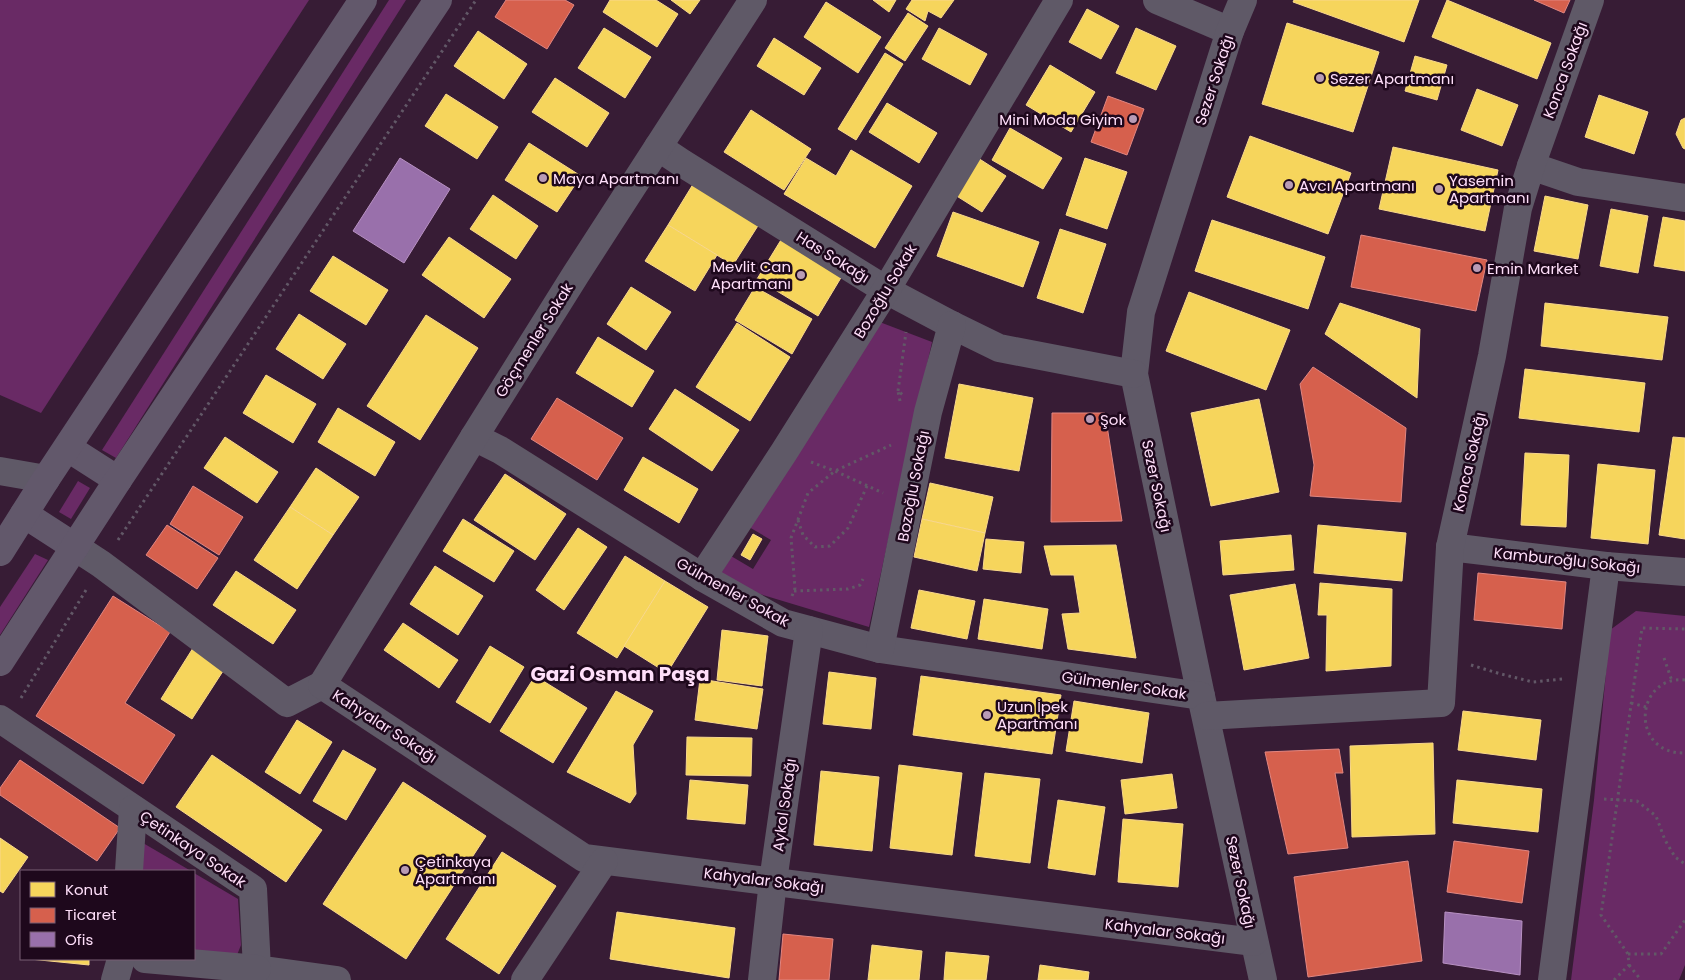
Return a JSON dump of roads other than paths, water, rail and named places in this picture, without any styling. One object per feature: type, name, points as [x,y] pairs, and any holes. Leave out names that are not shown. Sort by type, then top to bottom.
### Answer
[{"type":"main road","points":[[0,552],[46,478],[68,448],[363,0]]},
{"type":"main road","points":[[0,662],[118,480],[438,0]]},
{"type":"main road","points":[[68,448],[118,480]]},
{"type":"main road","points":[[24,514],[75,547]]},
{"type":"street","name":"Göçmenler Sokak","points":[[322,685],[576,274],[753,0]]},
{"type":"street","name":"Bozoğlu Sokak","points":[[702,577],[784,452],[886,290],[1059,0]]},
{"type":"street","points":[[1157,0],[1230,31]]},
{"type":"street","name":"Sezer Sokağı","points":[[1243,0],[1230,31],[1141,312],[1134,374],[1203,706],[1254,942],[1264,980]]},
{"type":"street","name":"Konca Sokağı","points":[[1203,706],[1441,703],[1450,547],[1492,356],[1518,208],[1590,0]]},
{"type":"street","name":"Has Sokağı","points":[[658,147],[886,290],[999,348],[1134,374]]},
{"type":"street","points":[[1531,166],[1578,182],[1685,198]]},
{"type":"street","name":"Bozoğlu Sokağı","points":[[880,649],[909,505],[914,410],[952,325]]},
{"type":"street","name":"Gülmenler Sokak","points":[[474,437],[500,450],[702,577],[783,623],[880,649],[1203,706]]},
{"type":"street","points":[[0,472],[46,478]]},
{"type":"street","points":[[75,547],[101,564],[288,703],[322,685]]},
{"type":"street","name":"Kamburoğlu Sokağı","points":[[1450,547],[1606,566],[1685,572]]},
{"type":"street","points":[[1552,980],[1606,566]]},
{"type":"street","name":"Aykol Sokağı","points":[[762,980],[773,882],[810,630]]},
{"type":"street","name":"Kahyalar Sokağı","points":[[322,685],[584,858],[1254,942]]},
{"type":"street","name":"Çetinkaya Sokak","points":[[3,721],[253,889],[257,969]]},
{"type":"street","points":[[129,870],[134,809]]},
{"type":"street","points":[[525,980],[604,861]]},
{"type":"street","points":[[115,980],[121,960]]},
{"type":"street","points":[[156,960],[257,969],[337,980]]},
{"type":"place","name":"Sezer Apartmanı","points":[[1320,78]]},
{"type":"place","name":"Mini Moda Giyim","points":[[1133,119]]},
{"type":"place","name":"Maya Apartmanı","points":[[543,178]]},
{"type":"place","name":"Avcı Apartmanı","points":[[1289,185]]},
{"type":"place","name":"Yasemin Apartmanı","points":[[1439,189]]},
{"type":"place","name":"Emin Market","points":[[1477,268]]},
{"type":"place","name":"Mevlit Can Apartmanı","points":[[801,275]]},
{"type":"place","name":"Şok","points":[[1090,419]]},
{"type":"place","name":"Uzun İpek Apartmanı","points":[[987,715]]},
{"type":"place","name":"Çetinkaya Apartmanı","points":[[405,870]]},
{"type":"district","name":"Gazi Osman Paşa","points":[[620,674]]}]
